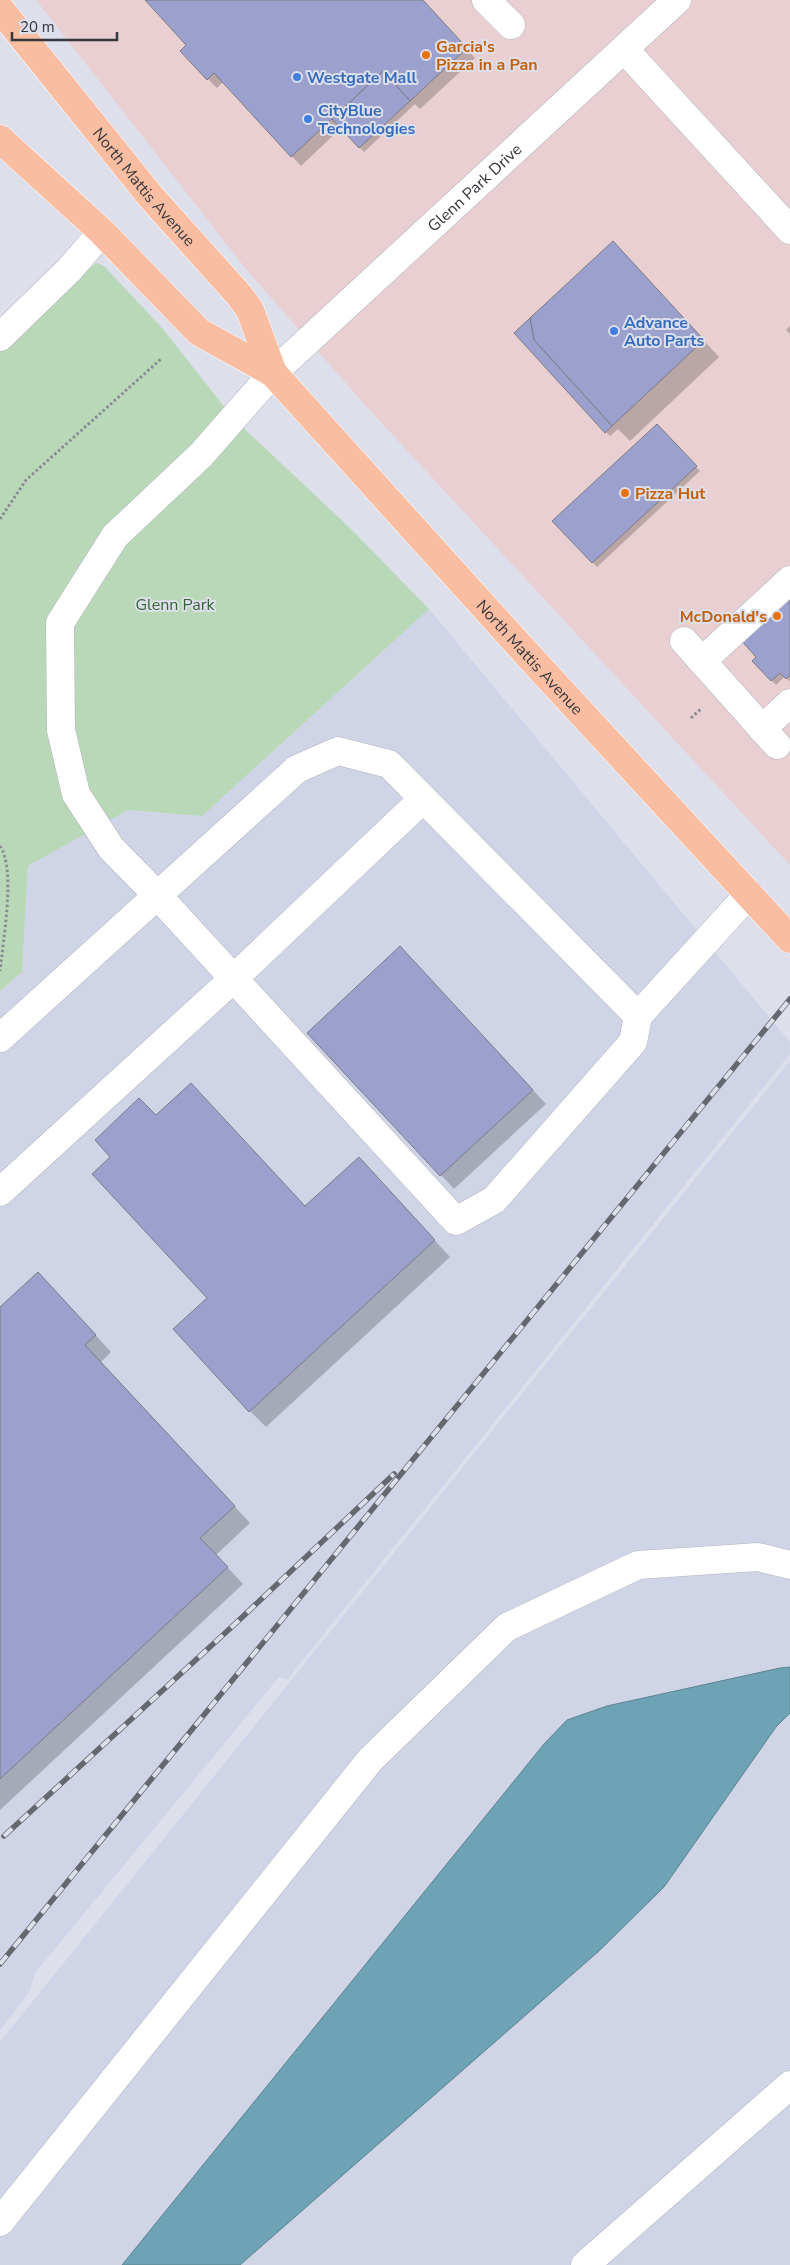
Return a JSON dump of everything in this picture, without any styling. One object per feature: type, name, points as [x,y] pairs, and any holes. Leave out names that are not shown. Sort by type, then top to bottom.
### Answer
[{"type":"main road","name":"North Mattis Avenue","points":[[0,9],[151,197],[239,295],[250,310],[273,373]]},
{"type":"main road","name":"North Mattis Avenue","points":[[0,140],[102,232],[199,332],[273,373],[526,653],[790,939]]},
{"type":"street","points":[[486,0],[511,25]]},
{"type":"street","name":"Glenn Park Drive","points":[[638,1016],[633,1042],[494,1200],[456,1221],[158,896],[111,848],[76,794],[61,730],[60,623],[115,536],[201,454],[273,373],[677,0]]},
{"type":"street","points":[[624,49],[790,230]]},
{"type":"street","points":[[0,337],[69,270],[102,232]]},
{"type":"street","points":[[702,661],[790,580]]},
{"type":"street","points":[[684,641],[769,737],[790,703]]},
{"type":"street","points":[[0,1038],[297,769],[338,751],[389,764],[638,1016],[749,894]]},
{"type":"street","points":[[0,1192],[233,979],[423,799]]},
{"type":"street","points":[[0,2222],[370,1760],[507,1627],[638,1565],[758,1557],[790,1565]]},
{"type":"street","points":[[585,2265],[790,2085]]},
{"type":"path","points":[[0,519],[26,480],[161,359]]},
{"type":"path","points":[[0,846],[4,852],[9,874],[0,971]]},
{"type":"shaded area","points":[[36,0],[790,0],[790,865],[365,405],[246,269]]},
{"type":"shaded area","points":[[429,609],[790,1042],[790,1054],[287,1680],[279,1677],[35,1973],[30,1991],[0,2030],[0,991],[22,972],[28,866],[128,810],[202,816]]},
{"type":"shaded area","points":[[790,1061],[790,2265],[0,2265],[0,2042]]},
{"type":"green space","name":"Glenn Park","points":[[97,263],[104,266],[163,329],[233,418],[351,529],[429,609],[202,816],[128,810],[28,866],[22,972],[0,991],[0,352],[70,281]]},
{"type":"water","points":[[790,1667],[790,1713],[776,1727],[664,1887],[599,1951],[240,2265],[122,2265],[544,1744],[567,1720],[607,1706]]},
{"type":"building","name":"Westgate Mall","points":[[145,0],[423,0],[467,48],[410,101],[383,71],[291,157],[214,73],[207,80],[180,51],[186,45]]},
{"type":"building","points":[[383,71],[410,101],[359,148],[332,119]]},
{"type":"building","name":"Advance Auto Parts","points":[[613,241],[704,340],[612,426],[534,340],[530,318]]},
{"type":"building","points":[[530,318],[534,340],[612,426],[605,433],[514,333]]},
{"type":"building","name":"Pizza Hut","points":[[657,424],[697,466],[592,563],[552,521]]},
{"type":"building","name":"McDonald's","points":[[790,593],[790,675],[786,679],[780,673],[771,681],[752,661],[756,657],[740,639]]},
{"type":"building","points":[[400,946],[533,1090],[440,1176],[307,1033]]},
{"type":"building","points":[[191,1083],[305,1206],[359,1157],[435,1240],[249,1412],[173,1329],[207,1298],[92,1174],[110,1157],[95,1140],[139,1098],[156,1115]]},
{"type":"building","points":[[38,1272],[96,1335],[85,1345],[235,1506],[200,1538],[228,1567],[0,1779],[0,1307]]},
{"type":"railway","points":[[0,1964],[790,999]]},
{"type":"railway","points":[[4,1836],[236,1623],[394,1474]]},
{"type":"place","name":"Garcia's Pizza in a Pan","points":[[426,55]]},
{"type":"place","name":"Westgate Mall","points":[[297,77]]},
{"type":"place","name":"CityBlue Technologies","points":[[308,119]]},
{"type":"place","name":"Advance Auto Parts","points":[[614,331]]},
{"type":"place","name":"Pizza Hut","points":[[625,493]]},
{"type":"place","name":"McDonald's","points":[[777,616]]}]
